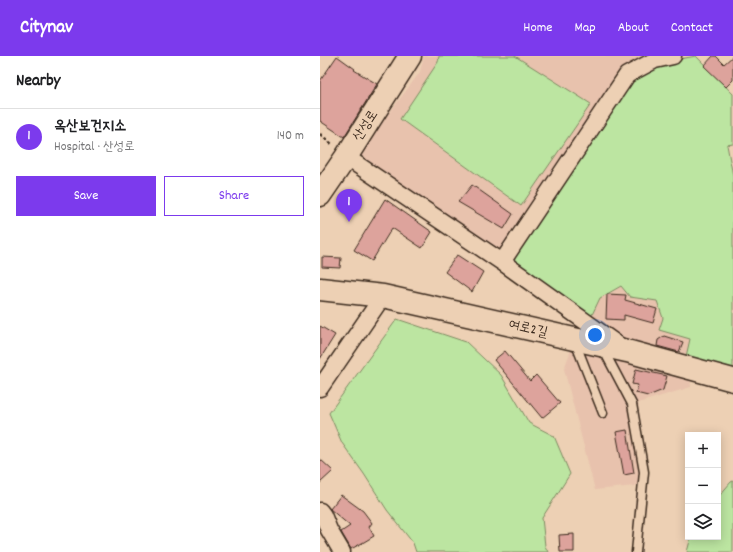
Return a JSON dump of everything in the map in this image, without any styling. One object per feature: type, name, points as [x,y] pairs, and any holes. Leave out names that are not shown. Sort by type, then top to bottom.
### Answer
[{"type":"street","name":"산성로","points":[[320,195],[410,56]]},
{"type":"street","points":[[502,262],[627,75],[655,60],[673,56]]},
{"type":"street","points":[[346,157],[502,262],[626,351]]},
{"type":"street","name":"여로2길","points":[[320,289],[382,296],[601,345],[733,380]]},
{"type":"street","points":[[320,388],[382,296]]},
{"type":"street","points":[[320,511],[342,552]]},
{"type":"lane","points":[[574,339],[603,414]]},
{"type":"lane","points":[[601,345],[632,404],[644,472],[636,552]]},
{"type":"shaded area","points":[[424,56],[651,56],[500,255],[357,156],[420,72]]},
{"type":"shaded area","points":[[622,286],[630,297],[657,301],[663,318],[690,339],[685,361],[630,344],[590,319],[600,298]]},
{"type":"shaded area","points":[[571,350],[690,373],[691,387],[638,403],[647,477],[635,486],[595,490],[564,369]]},
{"type":"green space","points":[[439,56],[515,56],[591,104],[521,206],[400,119],[438,62]]},
{"type":"green space","points":[[696,56],[733,94],[733,144],[727,145],[733,176],[733,373],[685,361],[690,339],[659,330],[663,318],[657,301],[630,297],[621,286],[600,298],[590,319],[513,259],[632,77],[658,63]]},
{"type":"green space","points":[[397,319],[466,342],[501,375],[529,423],[554,436],[570,474],[542,518],[545,546],[548,552],[416,552],[413,543],[387,510],[342,443],[329,413]]},
{"type":"green space","points":[[733,481],[733,552],[687,552],[690,540],[721,540],[721,494]]},
{"type":"building","points":[[337,56],[355,69],[354,70],[377,84],[344,137],[320,121],[320,81]]},
{"type":"building","points":[[713,56],[716,56],[724,64],[733,56],[733,80],[726,87],[704,66]]},
{"type":"building","points":[[472,185],[513,214],[504,229],[458,202]]},
{"type":"building","points":[[385,199],[432,232],[422,248],[392,228],[372,261],[354,250]]},
{"type":"building","points":[[457,255],[483,272],[472,292],[445,272]]},
{"type":"building","points":[[322,257],[341,258],[340,268],[322,267]]},
{"type":"building","points":[[607,294],[626,295],[625,300],[657,309],[653,323],[624,315],[624,320],[606,319]]},
{"type":"building","points":[[320,326],[335,335],[320,359]]},
{"type":"building","points":[[664,336],[683,342],[679,352],[657,346],[658,340]]},
{"type":"building","points":[[505,351],[530,381],[536,375],[560,403],[542,418],[494,360]]},
{"type":"building","points":[[636,369],[667,376],[663,390],[648,396],[636,393],[638,385],[632,384]]},
{"type":"building","points":[[627,430],[634,473],[624,475],[616,432]]},
{"type":"building","points":[[320,459],[333,471],[320,483]]},
{"type":"building","points":[[341,495],[363,511],[372,523],[369,527],[374,536],[351,549],[341,532],[350,526],[330,509]]},
{"type":"building","points":[[574,534],[574,552],[560,552],[559,535]]},
{"type":"place","name":"옥산보건지소","points":[[349,222]]}]
